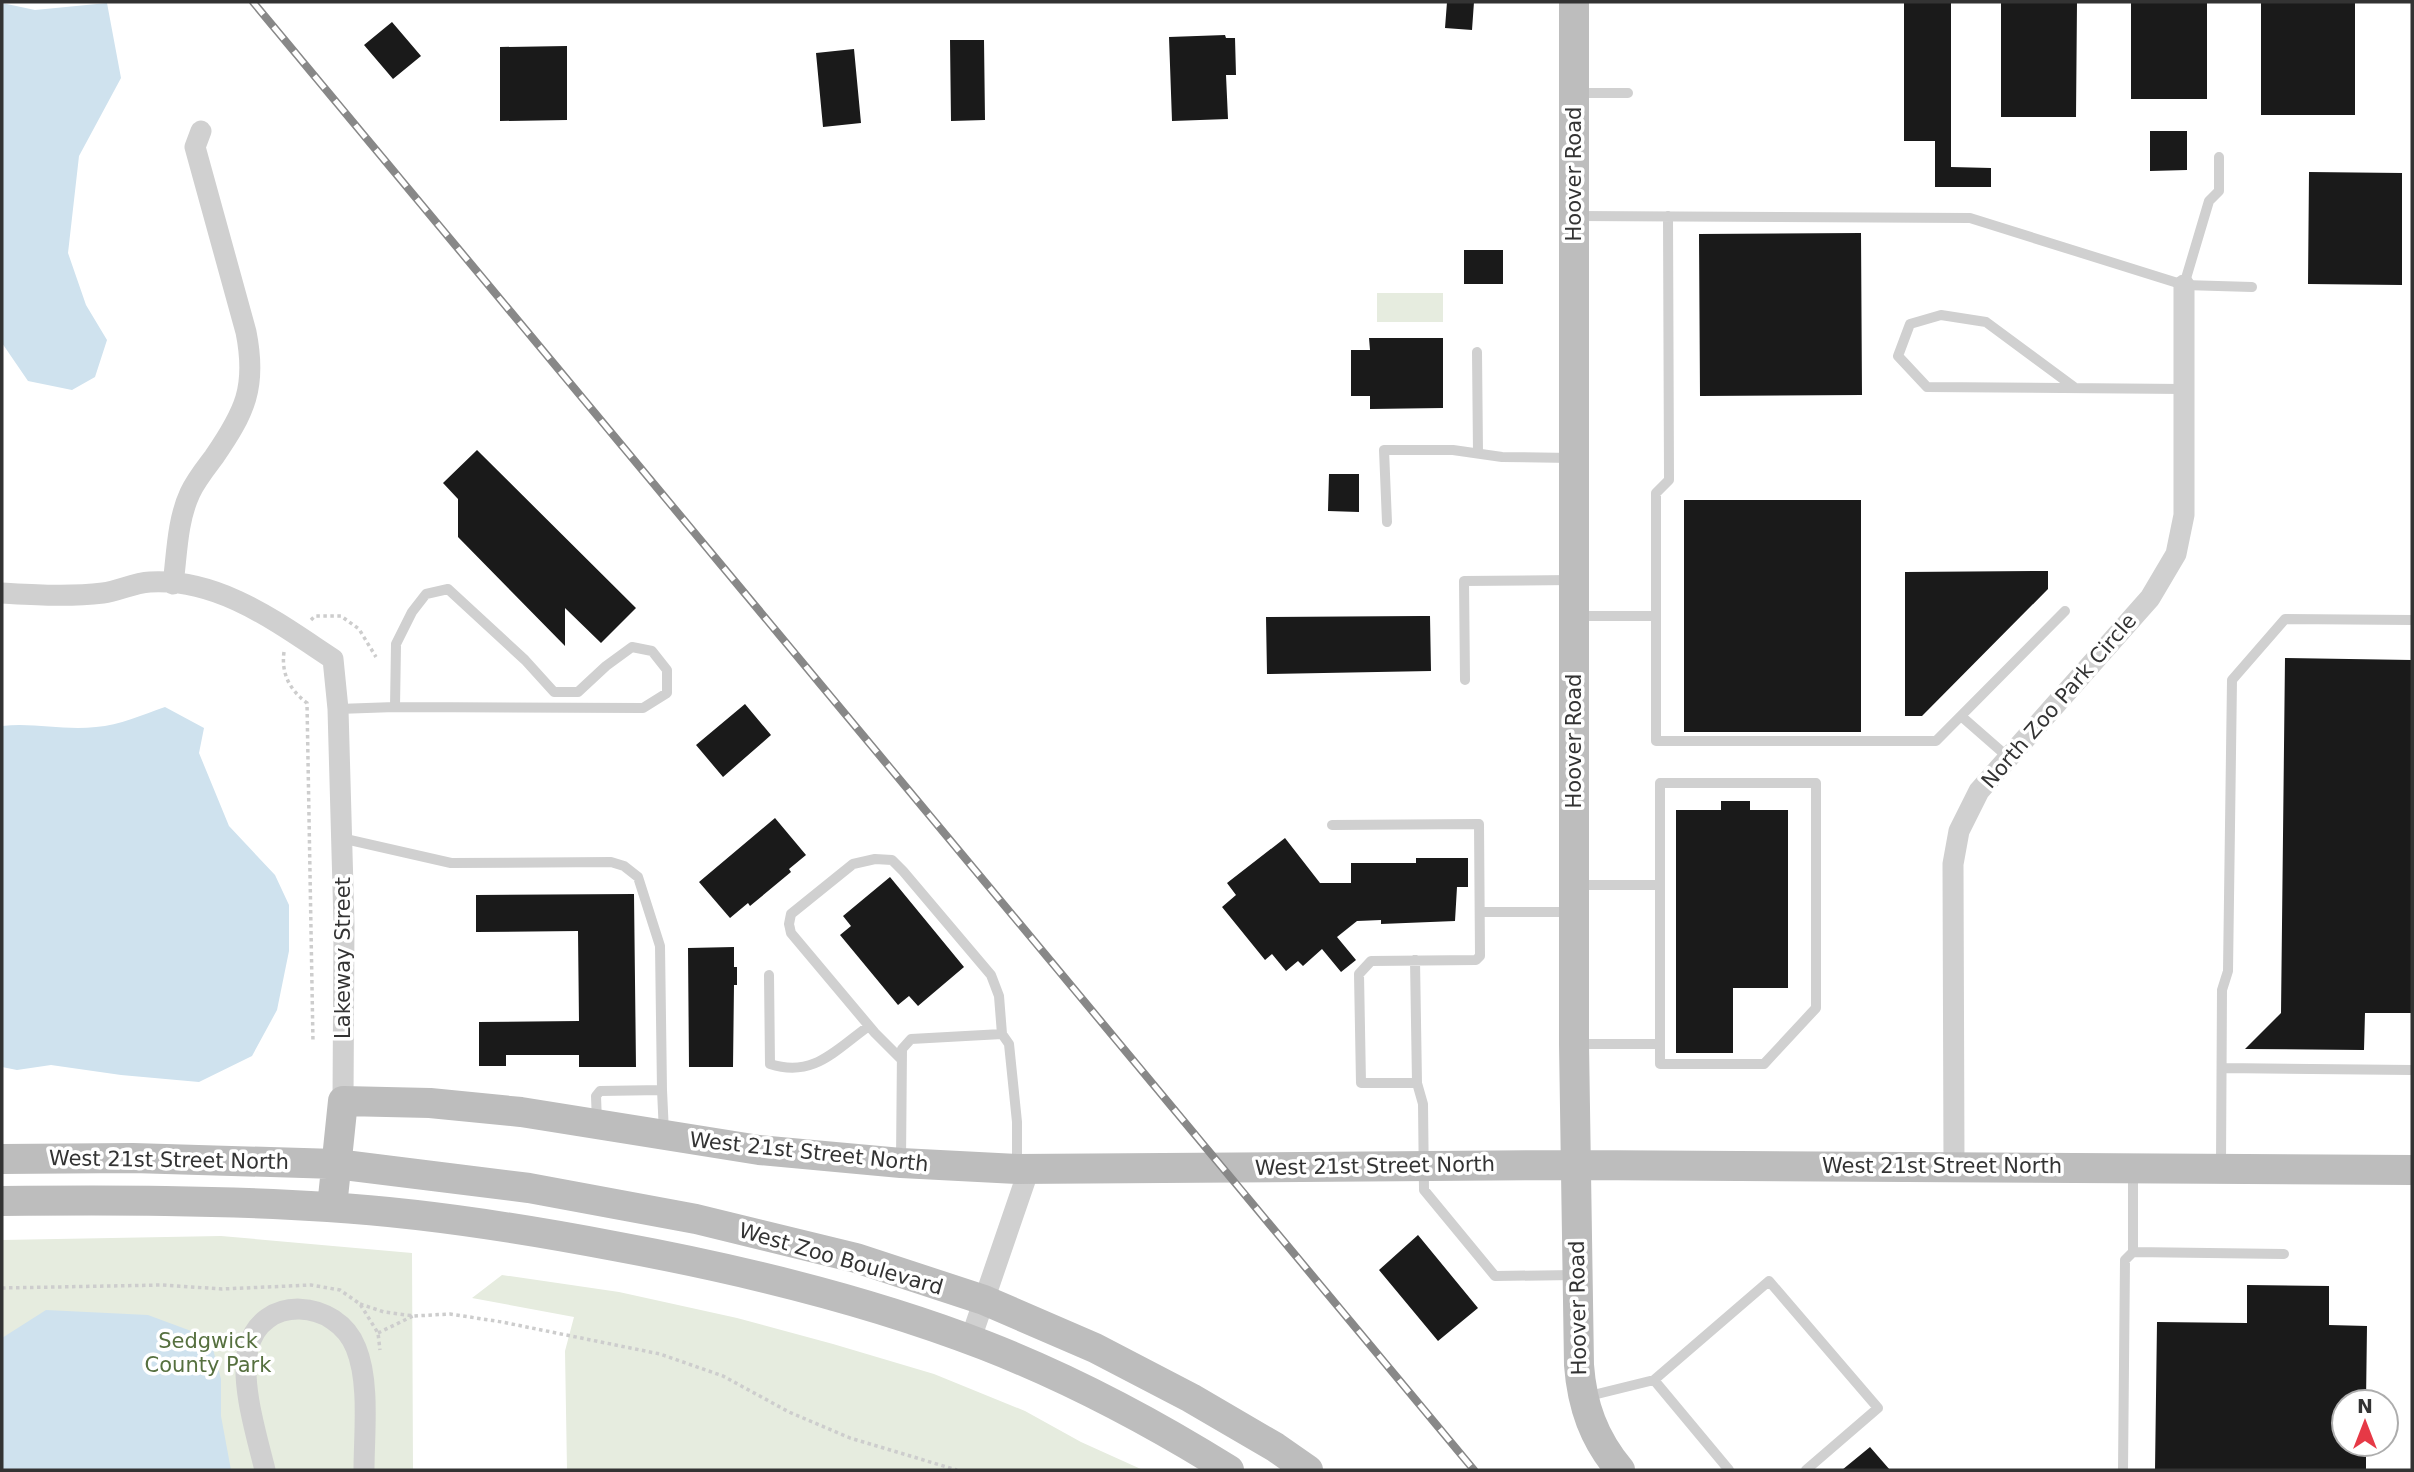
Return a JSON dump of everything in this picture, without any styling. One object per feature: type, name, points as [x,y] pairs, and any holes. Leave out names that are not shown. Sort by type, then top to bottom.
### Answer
[{"type":"street","name":"Hoover Road","points":[[1574,2],[1574,1044],[1579,1365],[1583,1398],[1596,1437],[1620,1470]]},
{"type":"street","points":[[173,584],[186,502],[198,480],[235,428],[245,404],[250,381],[251,355],[246,331],[195,147],[201,131]]},
{"type":"street","name":"North Zoo Park Circle","points":[[1954,1166],[1953,864],[1959,831],[1979,791],[2150,598],[2176,554],[2184,515],[2184,285]]},
{"type":"street","points":[[2,593],[88,594],[150,582],[173,584],[223,595],[255,608],[296,635]]},
{"type":"street","name":"Lakeway Street","points":[[296,635],[333,659],[338,709],[344,924],[343,1101],[332,1207]]},
{"type":"street","name":"West 21st Street North","points":[[343,1101],[521,1112],[759,1150],[901,1163],[1023,1169],[1576,1165],[2412,1170]]},
{"type":"street","name":"West 21st Street North","points":[[2,1159],[133,1158],[336,1164]]},
{"type":"street","name":"West Zoo Boulevard","points":[[336,1164],[529,1188],[695,1219],[856,1258],[984,1300],[1095,1348],[1191,1398],[1275,1447],[1307,1470]]},
{"type":"street","points":[[970,1340],[1023,1169]]},
{"type":"street","name":"West 21st Street North","points":[[2,1201],[241,1202],[332,1207]]},
{"type":"street","name":"West Zoo Boulevard","points":[[332,1207],[458,1220],[556,1235],[675,1257],[806,1288],[970,1340],[1088,1392],[1173,1435],[1229,1470]]},
{"type":"street","points":[[265,1470],[251,1416],[246,1366],[248,1349],[254,1333],[267,1320],[279,1313],[298,1309],[316,1310],[329,1315],[346,1331],[358,1351],[363,1386],[364,1470]]},
{"type":"lane","points":[[1574,93],[1628,93]]},
{"type":"lane","points":[[2184,285],[2209,201],[2219,191],[2219,157]]},
{"type":"lane","points":[[1574,216],[1970,218],[2184,285],[2252,286]]},
{"type":"lane","points":[[1668,216],[1669,480],[1656,494],[1656,741],[1936,741],[2065,611]]},
{"type":"lane","points":[[2074,387],[1986,322],[1941,315],[1910,324],[1898,356],[1927,387],[2184,389]]},
{"type":"lane","points":[[1477,352],[1478,453]]},
{"type":"lane","points":[[1387,522],[1384,450],[1453,450],[1502,457],[1574,458]]},
{"type":"lane","points":[[1465,680],[1464,581],[1574,580]]},
{"type":"lane","points":[[338,709],[395,706],[643,708],[667,693],[667,670],[652,651],[632,647],[578,692],[554,692],[525,660],[448,589],[426,594],[412,612],[396,644],[395,706]]},
{"type":"lane","points":[[1574,616],[1656,616]]},
{"type":"lane","points":[[2221,1168],[2222,989],[2228,971],[2232,680],[2285,619],[2412,620]]},
{"type":"lane","points":[[1961,716],[2009,758]]},
{"type":"lane","points":[[1660,783],[1816,783],[1816,1009],[1765,1064],[1660,1064],[1660,1044],[1660,783]]},
{"type":"lane","points":[[1332,825],[1479,824],[1480,956],[1476,960],[1371,961],[1359,974],[1361,1083],[1417,1083]]},
{"type":"lane","points":[[341,838],[451,863],[611,862],[624,866],[638,877],[660,946],[664,1136]]},
{"type":"lane","points":[[902,1060],[869,1026],[791,933],[789,924],[791,914],[853,864],[875,859],[892,860],[992,975],[999,996],[1002,1034],[1009,1044],[1023,1169]]},
{"type":"lane","points":[[1480,912],[1660,885]]},
{"type":"lane","points":[[1415,960],[1417,1083],[1423,1104],[1424,1190],[1495,1276],[1577,1275]]},
{"type":"lane","points":[[769,975],[770,1064],[802,1069],[814,1065],[869,1026]]},
{"type":"lane","points":[[901,1163],[902,1049],[911,1039],[1002,1034]]},
{"type":"lane","points":[[1574,1044],[1660,1044]]},
{"type":"lane","points":[[2222,1068],[2412,1070]]},
{"type":"lane","points":[[597,1125],[596,1096],[600,1091],[662,1090]]},
{"type":"lane","points":[[2123,1470],[2125,1260],[2133,1252],[2133,1167]]},
{"type":"lane","points":[[2133,1252],[2284,1254]]},
{"type":"lane","points":[[1583,1398],[1654,1380],[1769,1281],[1878,1409],[1806,1470]]},
{"type":"lane","points":[[1654,1380],[1729,1470]]},
{"type":"path","points":[[313,1043],[307,703],[293,693],[282,667],[285,646],[315,615],[341,615],[359,629],[376,657]]},
{"type":"path","points":[[360,1304],[384,1312],[450,1314],[502,1322],[660,1354],[723,1376],[789,1412],[850,1438],[957,1470]]},
{"type":"path","points":[[377,1334],[414,1315]]},
{"type":"green space","points":[[1377,293],[1443,293],[1443,322],[1377,322]]},
{"type":"green space","name":"Sedgwick County Park","points":[[221,1236],[412,1253],[413,1470],[2,1470],[2,1240]]},
{"type":"green space","points":[[502,1275],[619,1292],[737,1318],[934,1374],[1025,1411],[1081,1442],[1143,1470],[567,1470],[565,1351],[574,1317],[472,1298]]},
{"type":"water","points":[[2,3],[35,10],[107,3],[121,78],[79,156],[68,253],[86,305],[107,340],[95,377],[72,390],[28,381],[2,343]]},
{"type":"water","points":[[165,707],[204,728],[199,753],[229,826],[275,875],[289,905],[289,951],[277,1010],[252,1056],[199,1082],[51,1065],[17,1070],[2,1067],[2,726],[105,726]]},
{"type":"water","points":[[46,1310],[148,1315],[210,1338],[221,1379],[221,1416],[231,1470],[2,1470],[2,1338]]},
{"type":"building","points":[[1447,2],[1474,2],[1472,30],[1445,28]]},
{"type":"building","points":[[1904,2],[1951,2],[1951,167],[1991,168],[1991,187],[1935,187],[1935,141],[1904,141]]},
{"type":"building","points":[[2001,2],[2077,2],[2076,117],[2001,117]]},
{"type":"building","points":[[2131,2],[2207,2],[2207,99],[2131,99]]},
{"type":"building","points":[[2261,2],[2355,2],[2355,115],[2261,115]]},
{"type":"building","points":[[392,22],[421,56],[393,79],[364,45]]},
{"type":"building","points":[[1225,35],[1226,38],[1235,38],[1236,75],[1226,75],[1228,119],[1172,121],[1169,37]]},
{"type":"building","points":[[950,40],[984,40],[985,120],[951,121]]},
{"type":"building","points":[[567,46],[567,120],[500,121],[500,47]]},
{"type":"building","points":[[854,49],[861,123],[823,127],[816,53]]},
{"type":"building","points":[[2150,131],[2187,131],[2187,170],[2150,171]]},
{"type":"building","points":[[2309,172],[2402,173],[2402,285],[2308,284]]},
{"type":"building","points":[[1861,233],[1862,395],[1700,396],[1699,234]]},
{"type":"building","points":[[1464,250],[1503,250],[1503,284],[1464,284]]},
{"type":"building","points":[[1369,338],[1443,338],[1443,408],[1370,409],[1370,396],[1351,396],[1351,350],[1370,350]]},
{"type":"building","points":[[477,450],[636,608],[601,643],[565,608],[565,646],[458,537],[458,499],[443,483]]},
{"type":"building","points":[[1329,474],[1359,474],[1359,512],[1328,511]]},
{"type":"building","points":[[1684,500],[1861,500],[1861,732],[1684,732]]},
{"type":"building","points":[[2048,571],[2048,589],[1922,716],[1905,716],[1905,572]]},
{"type":"building","points":[[1430,616],[1431,671],[1267,674],[1266,617]]},
{"type":"building","points":[[2285,658],[2412,660],[2412,1013],[2365,1013],[2364,1050],[2245,1049],[2281,1013]]},
{"type":"building","points":[[745,704],[771,735],[723,777],[696,745]]},
{"type":"building","points":[[1721,801],[1750,801],[1750,810],[1788,810],[1788,988],[1733,988],[1733,1053],[1676,1053],[1676,810],[1721,810]]},
{"type":"building","points":[[775,818],[806,855],[789,869],[791,872],[750,906],[748,903],[730,918],[699,882]]},
{"type":"building","points":[[1285,838],[1320,883],[1351,883],[1351,863],[1416,863],[1416,858],[1468,858],[1468,887],[1457,887],[1455,921],[1381,924],[1381,920],[1357,921],[1337,937],[1356,960],[1341,972],[1322,949],[1303,966],[1298,961],[1286,971],[1272,954],[1265,960],[1222,907],[1236,895],[1227,883]]},
{"type":"building","points":[[890,877],[964,967],[918,1006],[909,996],[898,1005],[840,935],[851,926],[843,916]]},
{"type":"building","points":[[634,894],[636,1067],[579,1067],[579,1055],[506,1055],[506,1066],[479,1066],[479,1022],[579,1021],[578,931],[476,932],[476,895]]},
{"type":"building","points":[[734,947],[737,985],[734,985],[733,1067],[689,1067],[688,948]]},
{"type":"building","points":[[1418,1235],[1478,1308],[1438,1341],[1379,1270]]},
{"type":"building","points":[[2247,1285],[2329,1286],[2329,1325],[2367,1326],[2366,1388],[2330,1388],[2330,1458],[2366,1458],[2366,1470],[2155,1470],[2157,1322],[2247,1323]]},
{"type":"building","points":[[1870,1447],[1890,1470],[1842,1470]]},
{"type":"railway","points":[[253,2],[1474,1470]]}]
